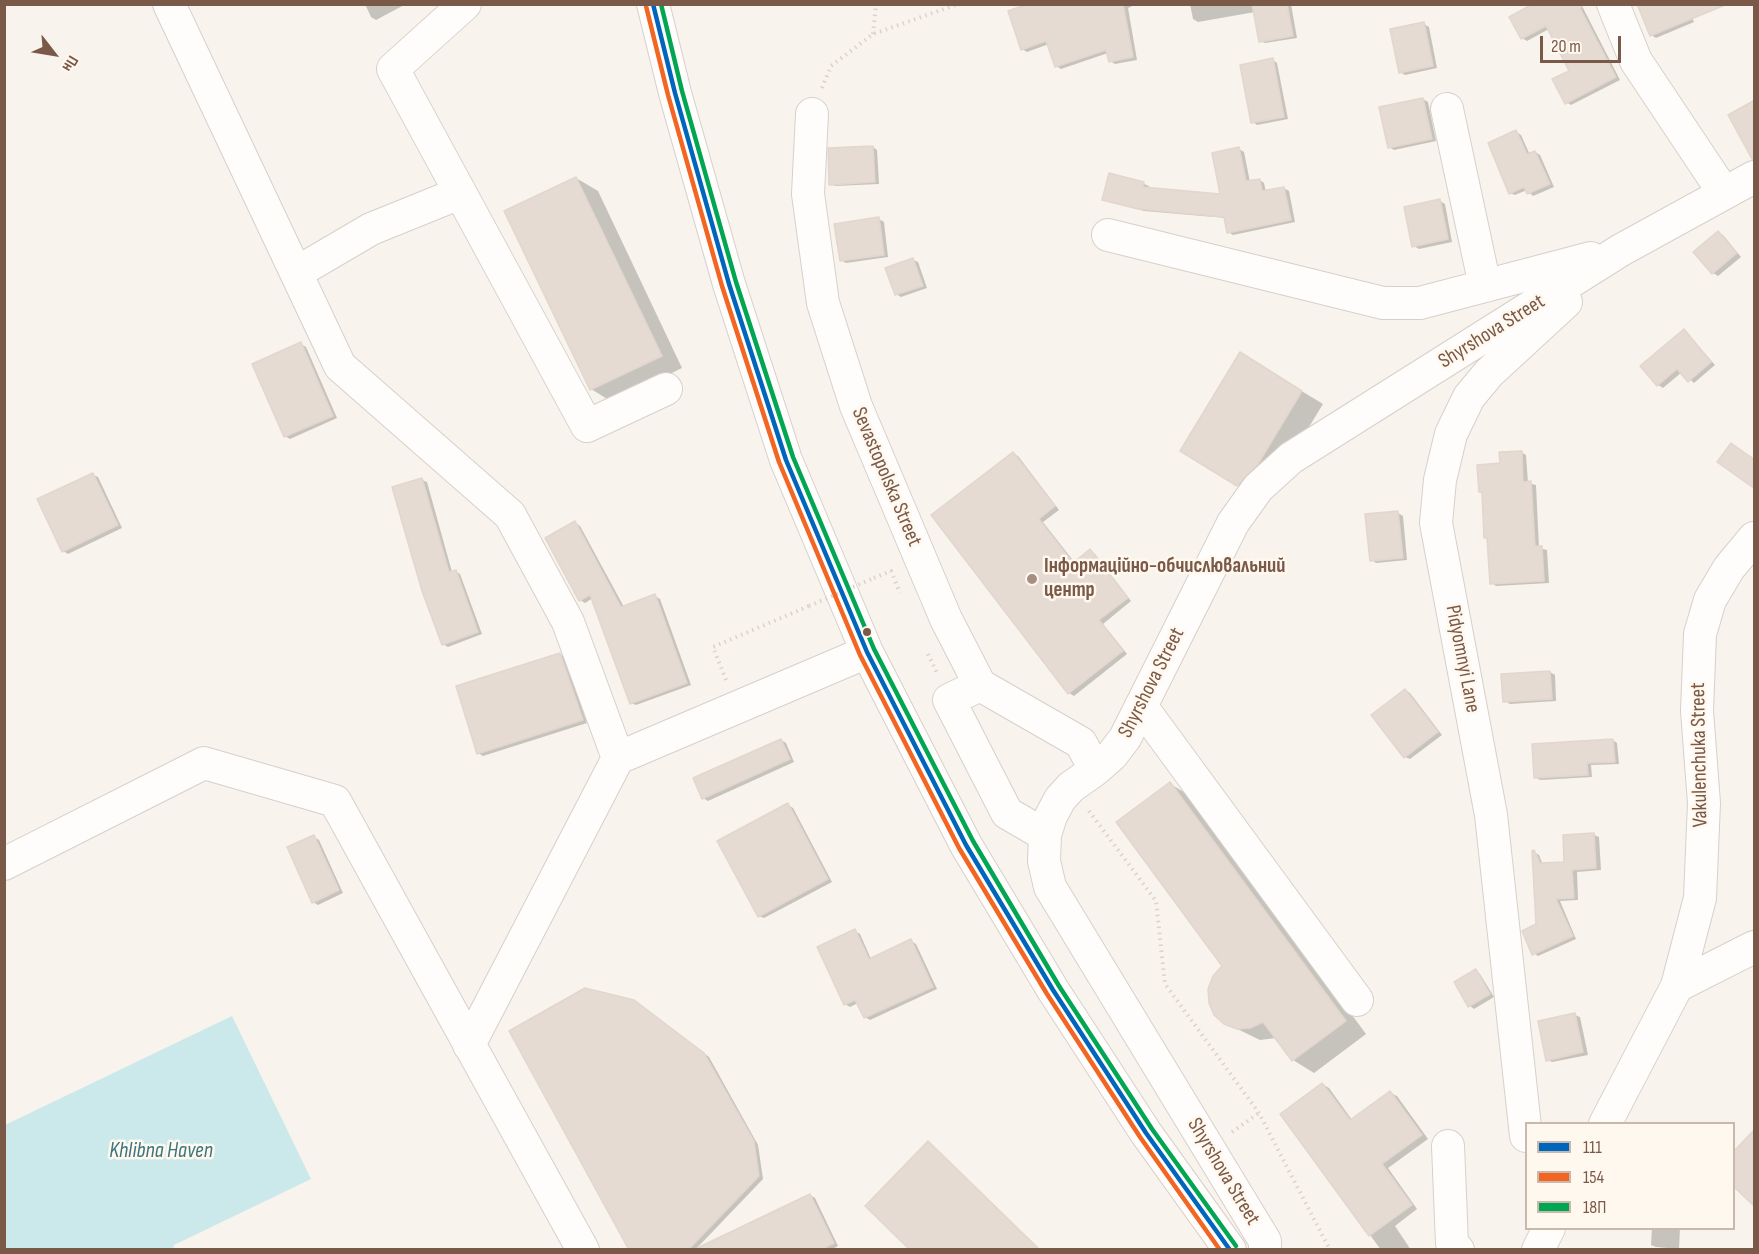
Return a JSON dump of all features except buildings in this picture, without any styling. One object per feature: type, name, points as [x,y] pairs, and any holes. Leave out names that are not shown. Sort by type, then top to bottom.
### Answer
[{"type":"street","points":[[169,4],[340,366],[510,514],[568,622],[618,758]]},
{"type":"street","points":[[465,4],[393,69],[587,426],[666,389]]},
{"type":"street","points":[[653,4],[675,93],[729,284],[786,460],[867,652],[966,845],[1053,990],[1146,1133],[1230,1250]]},
{"type":"street","points":[[1612,4],[1636,61],[1724,193]]},
{"type":"street","points":[[1448,109],[1485,286]]},
{"type":"street","name":"Sevastopolska Street","points":[[812,114],[808,194],[823,303],[856,406],[945,619],[980,685]]},
{"type":"street","name":"Shyrshova Street","points":[[1265,1250],[1264,1241],[1050,888],[1044,861],[1045,835],[1051,816],[1060,799],[1112,755],[1125,738],[1233,523],[1258,488],[1291,458],[1621,250],[1755,177]]},
{"type":"street","points":[[296,273],[371,229],[460,193]]},
{"type":"street","points":[[1108,235],[1383,303],[1420,303],[1621,250]]},
{"type":"street","name":"Pidyomnyi Lane","points":[[1525,1122],[1491,815],[1436,523],[1440,480],[1451,434],[1469,397],[1489,373],[1621,250]]},
{"type":"street","name":"Vakulenchuka Street","points":[[1606,1122],[1677,986],[1700,898],[1704,803],[1697,711],[1700,634],[1710,600],[1729,568],[1755,538]]},
{"type":"street","points":[[469,1045],[618,758],[867,652]]},
{"type":"street","points":[[1045,835],[1007,813],[949,700],[980,685],[1081,742],[1083,778]]},
{"type":"street","points":[[1141,706],[1357,1000]]},
{"type":"street","points":[[4,864],[204,763],[335,801],[583,1250]]},
{"type":"street","points":[[1677,986],[1755,948]]},
{"type":"street","points":[[1448,1146],[1452,1244],[1458,1250]]},
{"type":"street","points":[[1538,1250],[1548,1230]]},
{"type":"path","points":[[873,34],[876,4]]},
{"type":"path","points":[[812,114],[831,66],[873,34],[958,4]]},
{"type":"path","points":[[726,680],[713,647],[891,571]]},
{"type":"path","points":[[863,580],[868,590]]},
{"type":"path","points":[[1083,778],[1156,901],[1165,984],[1260,1113],[1330,1250]]},
{"type":"path","points":[[1231,1133],[1260,1113]]},
{"type":"water","name":"Khlibna Haven","points":[[232,1016],[311,1179],[174,1245],[173,1249],[5,1249],[5,1125]]},
{"type":"transit line","name":"111","points":[[653,4],[675,93],[729,284],[786,460],[867,652],[966,845],[1053,990],[1146,1133],[1230,1250]]},
{"type":"transit line","name":"18П","points":[[661,4],[682,91],[736,282],[793,457],[874,649],[973,841],[1059,986],[1152,1129],[1236,1246]]},
{"type":"transit line","name":"154","points":[[646,6],[668,95],[722,286],[779,462],[860,655],[959,848],[1047,994],[1140,1137],[1220,1250]]},
{"type":"place","name":"Інформаційно-обчислювальний центр","points":[[1032,579]]}]
